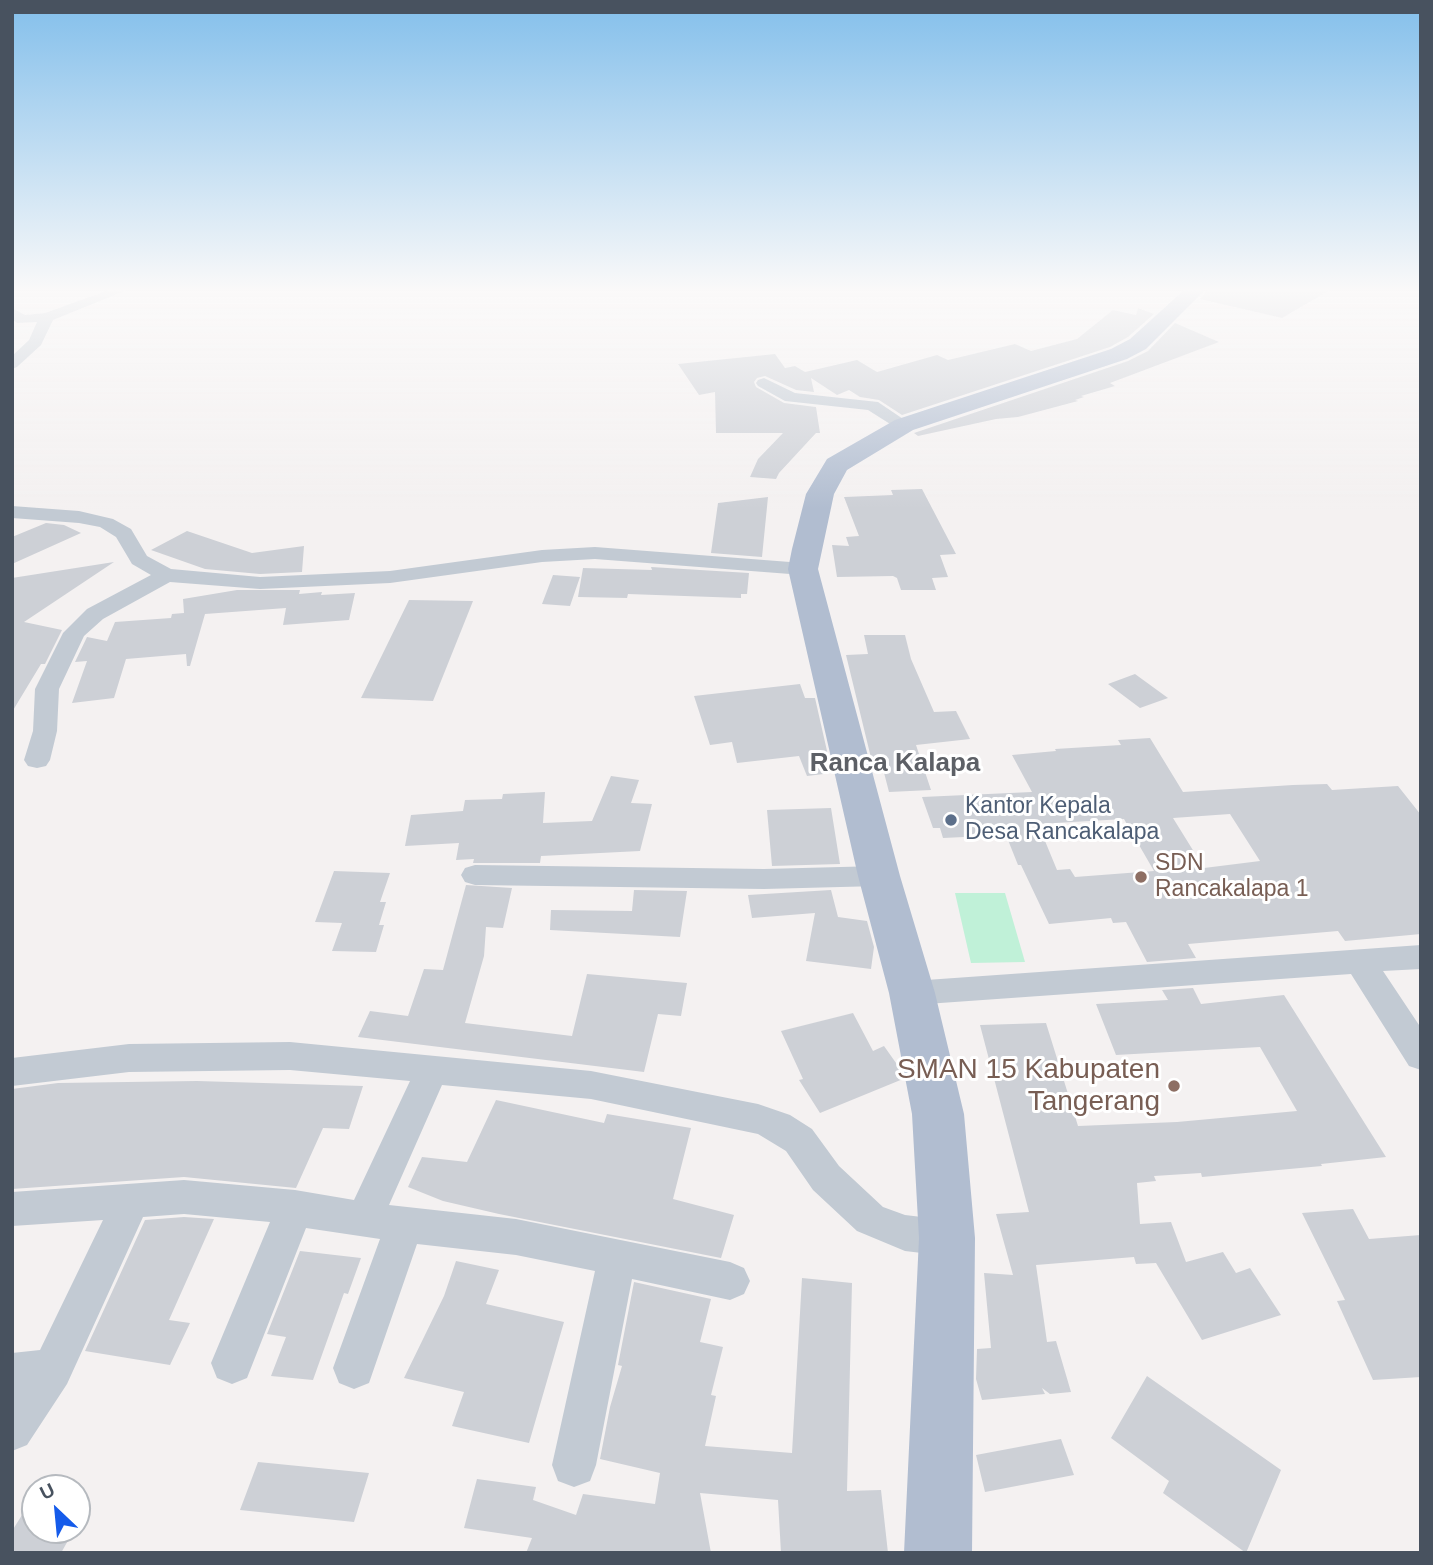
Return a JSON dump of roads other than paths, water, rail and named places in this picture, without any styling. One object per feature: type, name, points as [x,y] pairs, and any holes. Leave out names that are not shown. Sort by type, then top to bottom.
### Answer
[{"type":"main road","points":[[937,1553],[947,1238],[938,1114],[912,993],[879,876],[803,569],[820,494],[836,465],[904,425],[1092,363]]},
{"type":"street","points":[[764,383],[791,398],[872,405],[904,425]]},
{"type":"street","points":[[15,513],[79,517],[106,523],[124,533],[139,560],[166,575],[260,583],[377,578],[542,556],[595,553],[803,569]]},
{"type":"street","points":[[37,760],[45,731],[47,689],[74,633],[95,614],[166,575]]},
{"type":"street","points":[[475,875],[764,879],[879,876]]},
{"type":"street","points":[[912,993],[1421,957]]},
{"type":"street","points":[[1359,960],[1421,1056]]},
{"type":"street","points":[[12,1072],[129,1058],[290,1056],[591,1085],[758,1119],[778,1126],[799,1140],[826,1178],[870,1219],[905,1233],[947,1238]]},
{"type":"street","points":[[364,1220],[432,1070]]},
{"type":"street","points":[[12,1209],[184,1197],[295,1207],[364,1220],[516,1237],[730,1281]]},
{"type":"street","points":[[12,1430],[52,1369],[131,1202]]},
{"type":"street","points":[[232,1363],[295,1207]]},
{"type":"street","points":[[354,1368],[404,1225]]},
{"type":"street","points":[[574,1465],[617,1257]]},
{"type":"street","points":[[12,1374],[52,1369]]},
{"type":"place","name":"Kantor Kepala Desa Rancakalapa","points":[[951,820]]},
{"type":"place","name":"SDN Rancakalapa 1","points":[[1141,877]]},
{"type":"place","name":"SMAN 15 Kabupaten Tangerang","points":[[1174,1086]]},
{"type":"district","name":"Ranca Kalapa","points":[[895,764]]}]
